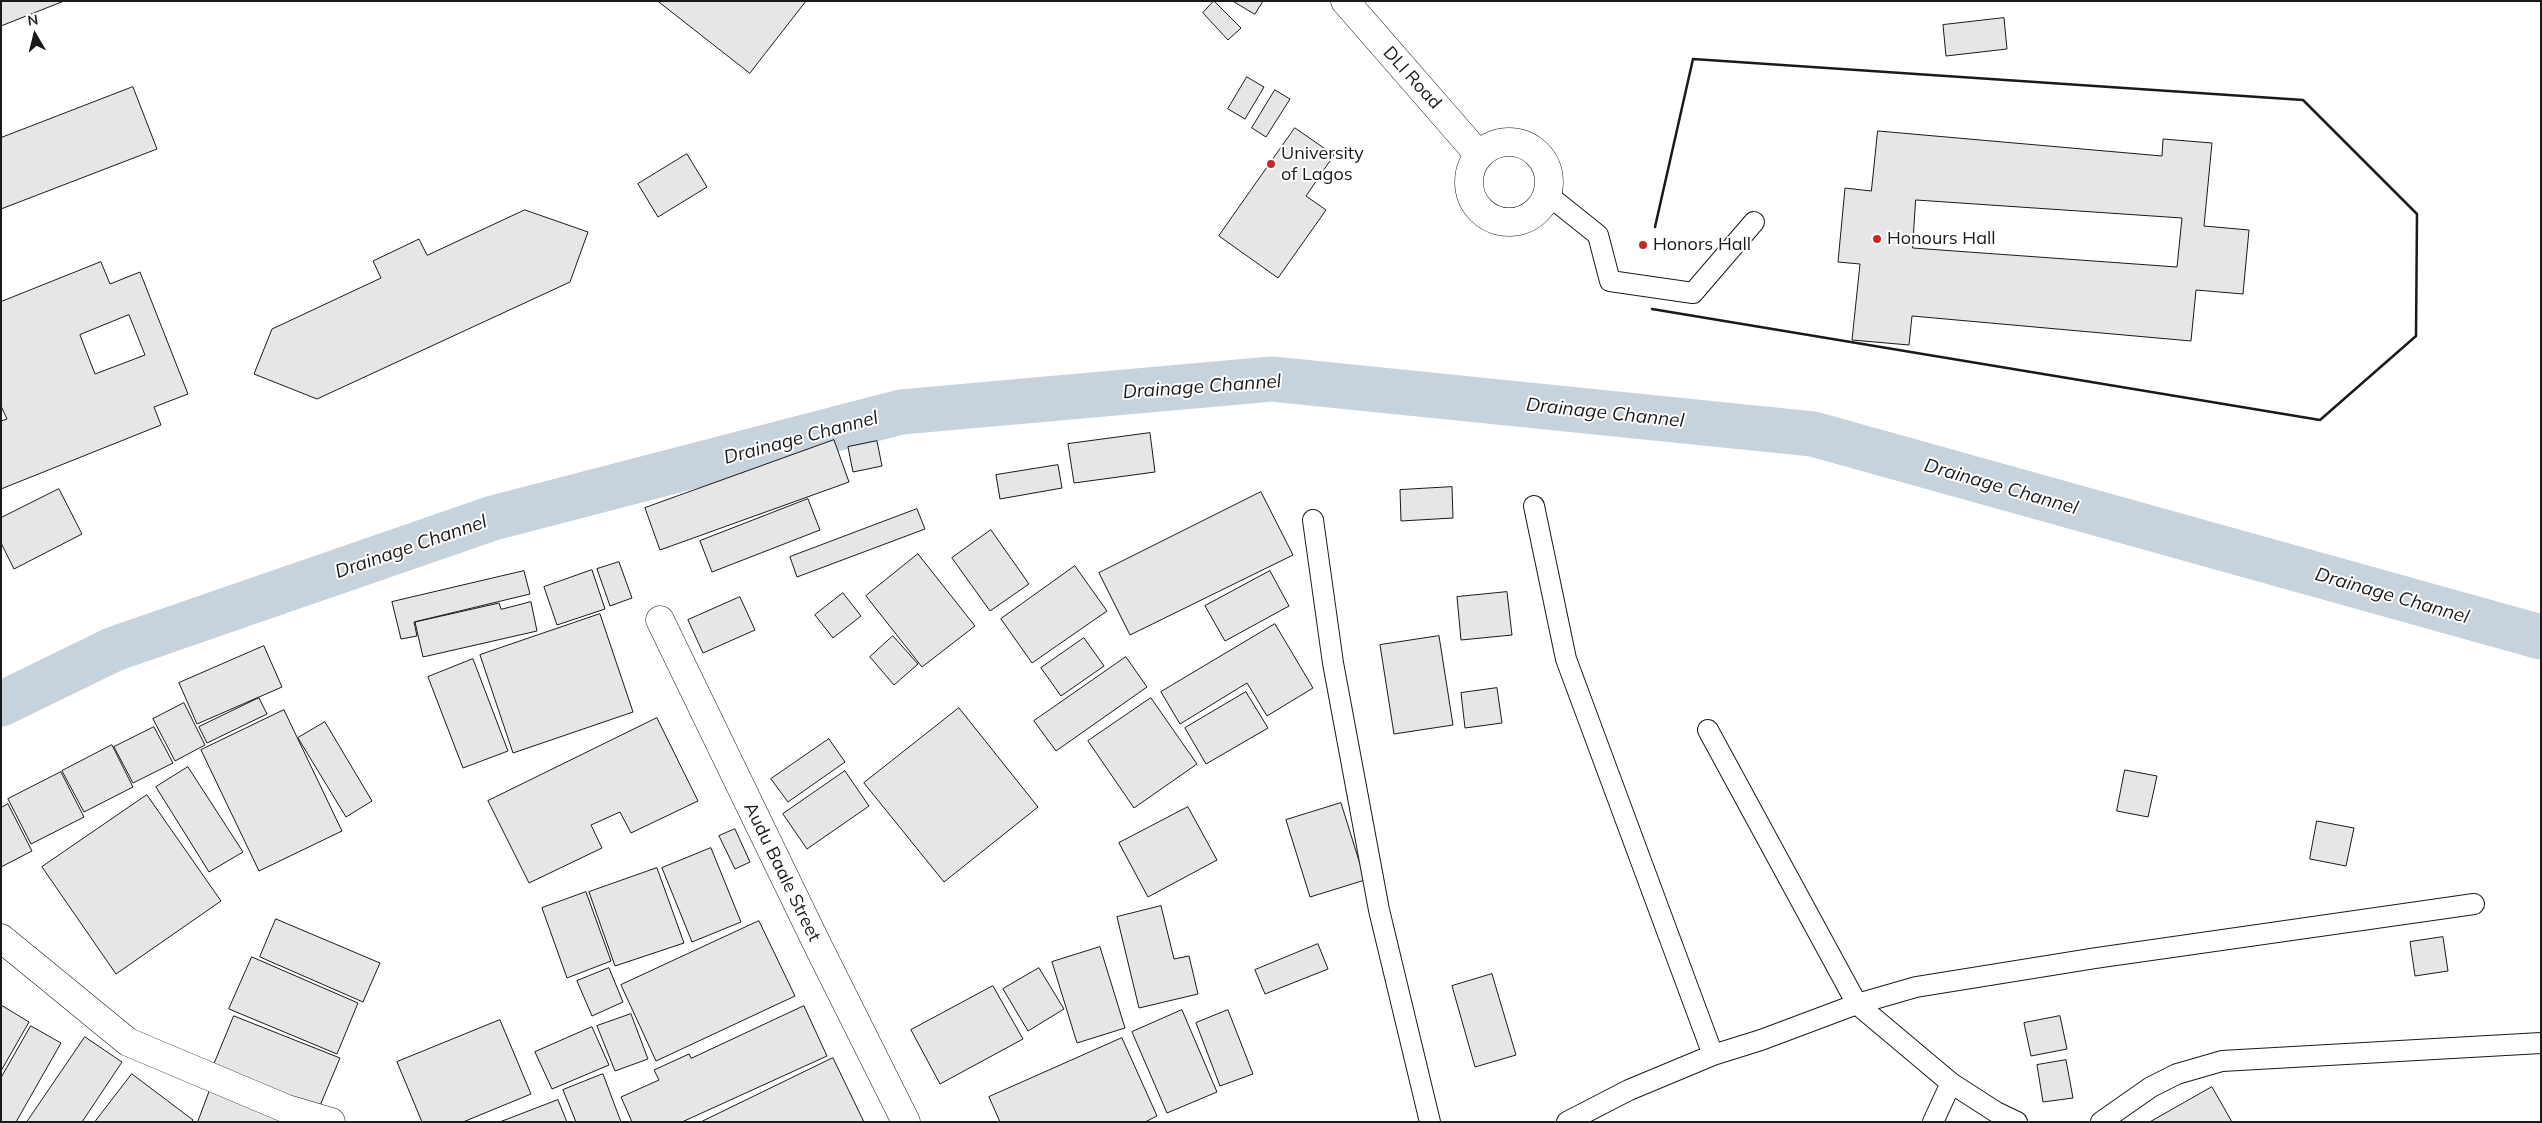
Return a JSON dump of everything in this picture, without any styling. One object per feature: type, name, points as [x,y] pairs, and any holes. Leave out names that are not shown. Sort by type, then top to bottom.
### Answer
[{"type":"street","name":"DLI Road","points":[[1346,1],[1479,155]]},
{"type":"street","points":[[1502,141],[1530,146],[1540,155],[1547,167],[1551,180],[1548,194],[1541,207],[1531,216],[1518,221],[1504,222],[1492,218],[1478,207],[1469,190],[1472,166],[1479,155],[1489,146],[1502,141]]},
{"type":"street","name":"Audu Baale Street","points":[[660,620],[818,946],[906,1122]]},
{"type":"street","points":[[1,938],[128,1042],[287,1109],[331,1122]]},
{"type":"lane","points":[[1548,194],[1598,235],[1610,281],[1684,292],[1693,293],[1754,222]]},
{"type":"lane","points":[[1534,506],[1566,659],[1713,1055]]},
{"type":"lane","points":[[1312,520],[1333,663],[1379,910],[1430,1122]]},
{"type":"lane","points":[[1708,730],[1857,1004],[1951,1083],[1996,1112],[2017,1122]]},
{"type":"lane","points":[[1568,1122],[1629,1090],[1713,1055],[1761,1040],[1857,1004],[1916,987],[2106,957],[2474,904]]},
{"type":"lane","points":[[2101,1122],[2151,1087],[2177,1074],[2222,1061],[2541,1044]]},
{"type":"lane","points":[[1933,1122],[1951,1083]]},
{"type":"building","points":[[1,1],[64,1],[1,26]]},
{"type":"building","points":[[658,1],[806,1],[750,73]]},
{"type":"building","points":[[1214,1],[1241,28],[1228,40],[1203,13]]},
{"type":"building","points":[[1233,1],[1263,1],[1255,14]]},
{"type":"building","points":[[2004,18],[2007,49],[1946,56],[1943,25]]},
{"type":"building","points":[[1247,77],[1264,87],[1245,119],[1228,109]]},
{"type":"building","points":[[133,87],[157,149],[1,209],[1,138]]},
{"type":"building","points":[[1275,90],[1290,99],[1266,137],[1252,128]]},
{"type":"building","points":[[1295,128],[1334,155],[1306,196],[1326,210],[1278,278],[1219,236]]},
{"type":"building","name":"Honours Hall","points":[[1878,131],[2162,156],[2163,139],[2212,143],[2204,226],[2249,230],[2243,294],[2196,290],[2191,341],[1912,316],[1909,345],[1852,340],[1860,264],[1838,262],[1845,188],[1871,191]],"holes":[[[1916,200],[2182,218],[2177,267],[1913,248]]]},
{"type":"building","points":[[687,154],[707,187],[658,217],[638,184]]},
{"type":"building","points":[[525,210],[588,232],[570,282],[317,399],[254,374],[272,329],[381,278],[373,261],[419,239],[427,255]]},
{"type":"building","points":[[101,262],[110,284],[140,272],[188,394],[154,407],[161,425],[1,489],[1,421],[7,419],[1,406],[1,302]],"holes":[[[129,315],[145,355],[95,374],[80,335]]]},
{"type":"building","points":[[1150,433],[1155,472],[1074,483],[1068,444]]},
{"type":"building","points":[[834,440],[849,482],[660,550],[645,508]]},
{"type":"building","points":[[877,441],[882,466],[853,472],[848,447]]},
{"type":"building","points":[[1058,465],[1062,488],[1000,499],[996,475]]},
{"type":"building","points":[[1452,487],[1453,518],[1401,521],[1400,490]]},
{"type":"building","points":[[59,489],[82,534],[14,569],[1,543],[1,518]]},
{"type":"building","points":[[1261,492],[1293,555],[1130,635],[1099,573]]},
{"type":"building","points":[[808,499],[820,530],[712,572],[700,541]]},
{"type":"building","points":[[917,509],[925,529],[797,577],[790,557]]},
{"type":"building","points":[[991,530],[1029,584],[990,611],[952,558]]},
{"type":"building","points":[[918,554],[975,626],[922,667],[866,596]]},
{"type":"building","points":[[619,562],[632,598],[610,606],[597,569]]},
{"type":"building","points":[[1075,566],[1107,611],[1032,663],[1001,619]]},
{"type":"building","points":[[592,570],[605,609],[557,625],[544,587]]},
{"type":"building","points":[[524,571],[530,594],[414,622],[417,636],[401,639],[392,602]]},
{"type":"building","points":[[1270,571],[1289,606],[1225,641],[1205,606]]},
{"type":"building","points":[[1507,592],[1512,635],[1461,640],[1457,597]]},
{"type":"building","points":[[843,593],[861,616],[833,638],[815,615]]},
{"type":"building","points":[[740,597],[755,630],[703,653],[688,620]]},
{"type":"building","points":[[531,602],[537,631],[423,657],[415,622],[499,603],[501,609]]},
{"type":"building","points":[[600,614],[633,712],[513,753],[480,655]]},
{"type":"building","points":[[1275,624],[1313,688],[1267,716],[1247,683],[1180,724],[1161,692]]},
{"type":"building","points":[[893,636],[918,664],[894,685],[870,657]]},
{"type":"building","points":[[1439,636],[1453,725],[1394,734],[1380,645]]},
{"type":"building","points":[[1084,638],[1104,666],[1061,696],[1041,668]]},
{"type":"building","points":[[264,646],[282,687],[197,724],[179,683]]},
{"type":"building","points":[[1126,657],[1147,687],[1056,751],[1034,721]]},
{"type":"building","points":[[473,659],[508,751],[463,768],[428,677]]},
{"type":"building","points":[[1497,688],[1502,723],[1465,728],[1461,693]]},
{"type":"building","points":[[1246,692],[1268,728],[1206,764],[1185,728]]},
{"type":"building","points":[[259,698],[267,714],[207,743],[199,727]]},
{"type":"building","points":[[1151,698],[1197,764],[1134,808],[1088,741]]},
{"type":"building","points":[[184,703],[205,745],[175,761],[153,719]]},
{"type":"building","points":[[959,708],[1038,807],[944,882],[864,783]]},
{"type":"building","points":[[284,710],[342,831],[259,871],[201,750]]},
{"type":"building","points":[[657,718],[698,801],[631,833],[620,812],[591,825],[602,848],[529,883],[488,801]]},
{"type":"building","points":[[325,722],[372,801],[346,817],[298,738]]},
{"type":"building","points":[[154,727],[173,763],[133,783],[114,747]]},
{"type":"building","points":[[829,739],[845,762],[788,802],[771,779]]},
{"type":"building","points":[[112,745],[133,787],[84,812],[62,771]]},
{"type":"building","points":[[188,767],[243,852],[209,872],[156,787]]},
{"type":"building","points":[[2125,770],[2157,776],[2148,817],[2117,811]]},
{"type":"building","points":[[845,771],[869,806],[807,849],[783,814]]},
{"type":"building","points":[[61,772],[84,817],[31,844],[8,799]]},
{"type":"building","points":[[147,795],[221,901],[116,974],[42,867]]},
{"type":"building","points":[[1341,803],[1365,880],[1310,897],[1286,820]]},
{"type":"building","points":[[8,804],[32,851],[1,867],[1,808]]},
{"type":"building","points":[[1188,807],[1217,860],[1148,897],[1119,843]]},
{"type":"building","points":[[2317,821],[2354,828],[2346,866],[2310,859]]},
{"type":"building","points":[[735,829],[750,862],[735,869],[719,836]]},
{"type":"building","points":[[711,848],[741,922],[692,942],[662,868]]},
{"type":"building","points":[[657,868],[684,943],[615,966],[589,892]]},
{"type":"building","points":[[586,892],[611,961],[567,978],[542,908]]},
{"type":"building","points":[[1161,906],[1174,959],[1189,956],[1198,994],[1139,1008],[1117,917]]},
{"type":"building","points":[[276,919],[380,963],[363,1002],[260,957]]},
{"type":"building","points":[[759,921],[795,996],[656,1061],[621,985]]},
{"type":"building","points":[[2443,937],[2448,971],[2415,976],[2410,942]]},
{"type":"building","points":[[1318,944],[1328,969],[1265,994],[1255,970]]},
{"type":"building","points":[[1100,947],[1125,1028],[1077,1043],[1052,962]]},
{"type":"building","points":[[252,957],[358,1003],[337,1054],[229,1009]]},
{"type":"building","points":[[609,968],[623,1002],[592,1016],[577,981]]},
{"type":"building","points":[[1039,968],[1064,1009],[1028,1031],[1003,989]]},
{"type":"building","points":[[1492,974],[1516,1055],[1475,1067],[1452,986]]},
{"type":"building","points":[[993,986],[1023,1039],[940,1084],[911,1030]]},
{"type":"building","points":[[1,1005],[29,1022],[1,1071]]},
{"type":"building","points":[[804,1006],[827,1056],[682,1122],[632,1122],[621,1097],[659,1080],[654,1070],[689,1054],[691,1058]]},
{"type":"building","points":[[1182,1010],[1217,1092],[1167,1113],[1132,1032]]},
{"type":"building","points":[[1228,1010],[1253,1074],[1220,1086],[1196,1023]]},
{"type":"building","points":[[631,1014],[648,1059],[615,1071],[597,1026]]},
{"type":"building","points":[[234,1016],[340,1058],[319,1108],[213,1067]]},
{"type":"building","points":[[2060,1016],[2067,1049],[2031,1056],[2024,1023]]},
{"type":"building","points":[[500,1020],[531,1094],[463,1122],[422,1122],[397,1062]]},
{"type":"building","points":[[31,1026],[61,1043],[16,1122],[1,1122],[1,1078]]},
{"type":"building","points":[[592,1027],[609,1065],[552,1089],[535,1052]]},
{"type":"building","points":[[85,1037],[122,1062],[82,1122],[27,1122]]},
{"type":"building","points":[[1122,1038],[1157,1116],[1145,1122],[1000,1122],[989,1097]]},
{"type":"building","points":[[833,1058],[864,1122],[701,1122]]},
{"type":"building","points":[[2066,1060],[2073,1098],[2043,1102],[2037,1065]]},
{"type":"building","points":[[132,1074],[193,1120],[191,1122],[95,1122]]},
{"type":"building","points":[[603,1074],[621,1122],[576,1122],[563,1090]]},
{"type":"building","points":[[2212,1087],[2232,1122],[2150,1122]]},
{"type":"building","points":[[210,1090],[297,1122],[198,1122]]},
{"type":"building","points":[[558,1100],[567,1122],[500,1122]]},
{"type":"waterway","name":"Drainage Channel","points":[[1,704],[114,649],[493,518],[901,412],[1272,379],[1813,434],[2541,637]]},
{"type":"wall","points":[[1652,309],[2320,420],[2416,336],[2417,214],[2303,100],[1693,59],[1655,227]]},
{"type":"place","name":"University of Lagos","points":[[1271,164]]},
{"type":"place","name":"Honours Hall","points":[[1877,239]]},
{"type":"place","name":"Honors Hall","points":[[1643,245]]}]
